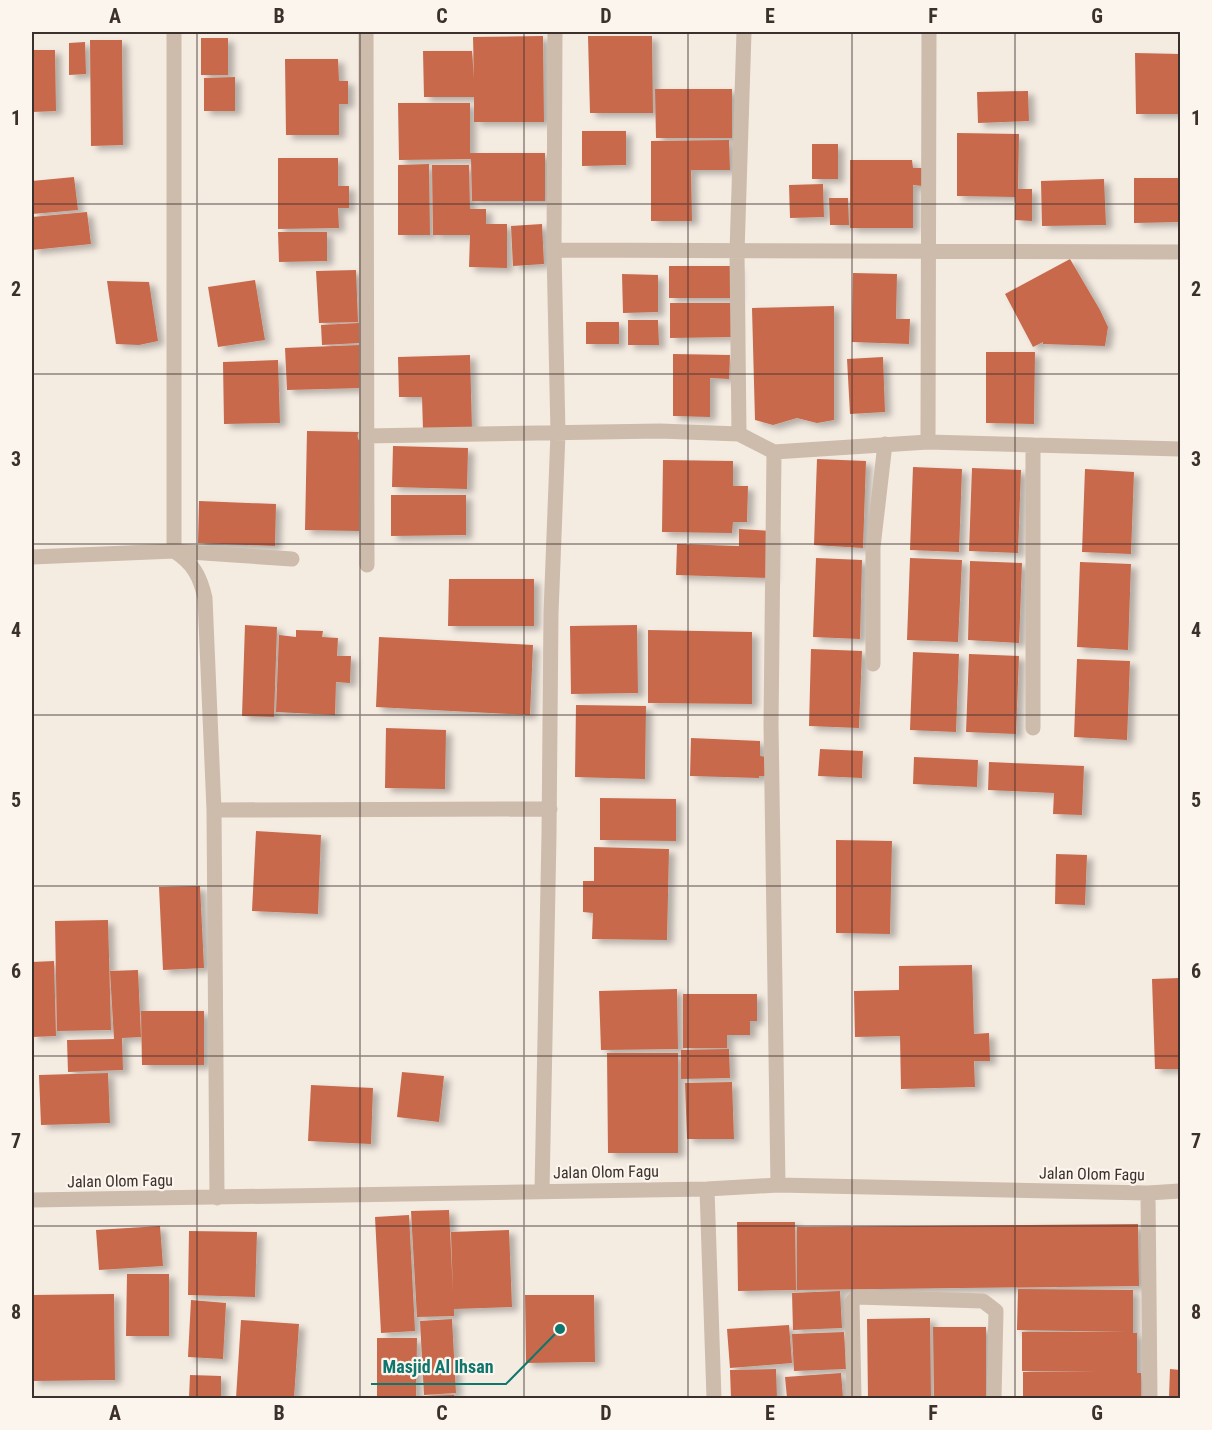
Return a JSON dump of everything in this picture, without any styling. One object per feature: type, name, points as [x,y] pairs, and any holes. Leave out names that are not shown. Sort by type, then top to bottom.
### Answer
[{"type":"street","points":[[174,32],[174,550]]},
{"type":"street","points":[[366,32],[367,565]]},
{"type":"street","points":[[542,1191],[550,809],[551,614],[558,433],[554,250],[555,32]]},
{"type":"street","points":[[739,434],[737,252],[744,32]]},
{"type":"street","points":[[928,442],[929,32]]},
{"type":"street","points":[[554,250],[1180,252]]},
{"type":"street","points":[[365,436],[660,431],[739,434],[774,452],[928,442],[1180,449]]},
{"type":"street","points":[[873,664],[873,547],[885,444]]},
{"type":"street","points":[[1032,446],[1033,728]]},
{"type":"street","points":[[774,452],[771,724],[778,1185]]},
{"type":"street","points":[[174,550],[198,572],[206,598],[214,810],[217,1198]]},
{"type":"street","points":[[32,557],[174,550],[292,559]]},
{"type":"street","points":[[214,810],[550,809]]},
{"type":"street","name":"Jalan Olom Fagu","points":[[32,1200],[707,1189],[778,1185],[1148,1193],[1180,1191]]},
{"type":"street","points":[[707,1189],[714,1398]]},
{"type":"street","points":[[1148,1193],[1150,1398]]},
{"type":"street","points":[[854,1398],[852,1302],[857,1297],[983,1301],[990,1305],[996,1311],[994,1398]]},
{"type":"building","points":[[543,36],[544,122],[474,122],[474,97],[424,97],[423,51],[472,51],[474,79],[473,37]]},
{"type":"building","points":[[588,36],[652,36],[653,113],[590,113]]},
{"type":"building","points":[[201,38],[228,38],[228,75],[201,75]]},
{"type":"building","points":[[90,40],[122,40],[123,145],[91,146]]},
{"type":"building","points":[[85,42],[86,74],[69,75],[69,43]]},
{"type":"building","points":[[32,50],[55,50],[56,111],[32,112]]},
{"type":"building","points":[[1135,53],[1180,54],[1180,114],[1136,114]]},
{"type":"building","points":[[285,59],[338,59],[339,81],[348,81],[348,104],[339,104],[339,135],[286,135]]},
{"type":"building","points":[[235,77],[235,111],[204,111],[204,78]]},
{"type":"building","points":[[655,89],[732,89],[732,138],[656,138]]},
{"type":"building","points":[[1028,91],[1029,121],[978,123],[977,92]]},
{"type":"building","points":[[398,103],[470,103],[470,153],[545,153],[545,201],[472,201],[471,159],[399,160]]},
{"type":"building","points":[[582,131],[626,131],[626,165],[582,166]]},
{"type":"building","points":[[957,133],[1019,134],[1018,189],[1032,189],[1032,221],[1015,220],[1015,197],[957,196]]},
{"type":"building","points":[[729,140],[730,170],[691,170],[692,221],[651,221],[651,141]]},
{"type":"building","points":[[812,144],[838,144],[838,179],[812,179]]},
{"type":"building","points":[[278,158],[338,158],[338,186],[349,186],[349,208],[338,208],[339,228],[278,229]]},
{"type":"building","points":[[850,160],[912,160],[913,168],[923,168],[923,186],[913,185],[913,228],[850,228]]},
{"type":"building","points":[[429,164],[430,235],[398,235],[398,165]]},
{"type":"building","points":[[432,165],[469,165],[470,209],[486,209],[486,224],[507,224],[507,268],[469,267],[470,235],[433,235]]},
{"type":"building","points":[[74,177],[78,210],[32,214],[32,181]]},
{"type":"building","points":[[1134,178],[1180,178],[1180,222],[1134,223]]},
{"type":"building","points":[[1104,179],[1106,225],[1042,226],[1041,181]]},
{"type":"building","points":[[823,184],[824,217],[790,218],[789,185]]},
{"type":"building","points":[[829,198],[848,198],[849,225],[830,225]]},
{"type":"building","points":[[87,212],[91,244],[32,250],[32,217]]},
{"type":"building","points":[[542,224],[544,264],[513,266],[511,226]]},
{"type":"building","points":[[278,232],[327,232],[327,261],[279,262]]},
{"type":"building","points":[[1070,259],[1108,327],[1105,346],[1043,344],[1043,342],[1033,347],[1005,294]]},
{"type":"building","points":[[669,266],[736,266],[736,298],[669,298]]},
{"type":"building","points":[[356,270],[358,322],[319,323],[316,271]]},
{"type":"building","points":[[853,273],[897,274],[896,319],[910,319],[909,344],[852,342]]},
{"type":"building","points":[[622,274],[658,275],[658,312],[623,313]]},
{"type":"building","points":[[255,280],[265,340],[218,347],[208,287]]},
{"type":"building","points":[[107,281],[149,282],[158,341],[139,345],[116,344]]},
{"type":"building","points":[[670,303],[734,303],[734,337],[670,338]]},
{"type":"building","points":[[834,306],[834,420],[817,423],[797,418],[773,425],[755,420],[752,308]]},
{"type":"building","points":[[628,320],[658,320],[659,345],[628,345]]},
{"type":"building","points":[[586,322],[619,322],[619,344],[586,344]]},
{"type":"building","points":[[359,323],[360,343],[322,345],[321,325]]},
{"type":"building","points":[[360,345],[362,388],[287,390],[285,348]]},
{"type":"building","points":[[986,352],[1035,352],[1034,424],[986,423]]},
{"type":"building","points":[[673,354],[730,355],[729,379],[710,378],[710,417],[673,416]]},
{"type":"building","points":[[470,355],[472,429],[423,430],[422,397],[399,397],[398,357]]},
{"type":"building","points":[[883,357],[885,412],[850,414],[847,359]]},
{"type":"building","points":[[278,360],[280,423],[224,424],[223,362]]},
{"type":"building","points":[[307,431],[360,432],[359,531],[305,530]]},
{"type":"building","points":[[393,446],[468,448],[467,489],[392,487]]},
{"type":"building","points":[[817,459],[866,461],[863,548],[814,545]]},
{"type":"building","points":[[663,460],[733,461],[733,486],[748,486],[747,522],[733,522],[732,533],[662,532]]},
{"type":"building","points":[[913,467],[962,469],[959,552],[910,550]]},
{"type":"building","points":[[972,468],[1021,470],[1018,553],[969,551]]},
{"type":"building","points":[[1085,469],[1134,472],[1131,554],[1082,552]]},
{"type":"building","points":[[391,495],[466,495],[466,535],[391,536]]},
{"type":"building","points":[[199,501],[276,504],[275,546],[198,543]]},
{"type":"building","points":[[739,529],[772,531],[771,578],[676,575],[677,544],[739,546]]},
{"type":"building","points":[[816,558],[862,560],[860,639],[813,637]]},
{"type":"building","points":[[910,558],[962,560],[958,642],[907,640]]},
{"type":"building","points":[[970,561],[1022,563],[1019,643],[968,640]]},
{"type":"building","points":[[1080,562],[1131,564],[1128,650],[1077,647]]},
{"type":"building","points":[[449,579],[534,579],[534,626],[448,626]]},
{"type":"building","points":[[245,625],[277,627],[274,717],[242,716]]},
{"type":"building","points":[[637,625],[638,693],[571,694],[570,626]]},
{"type":"building","points":[[296,630],[323,631],[322,637],[338,638],[337,656],[351,656],[350,683],[336,682],[335,715],[276,712],[279,635],[296,637]]},
{"type":"building","points":[[648,630],[752,632],[752,704],[648,703]]},
{"type":"building","points":[[379,637],[533,645],[530,715],[376,707]]},
{"type":"building","points":[[811,649],[862,651],[859,728],[809,726]]},
{"type":"building","points":[[913,652],[959,654],[956,732],[910,730]]},
{"type":"building","points":[[969,654],[1019,656],[1016,734],[966,732]]},
{"type":"building","points":[[1077,659],[1130,661],[1127,740],[1074,737]]},
{"type":"building","points":[[576,705],[646,706],[645,779],[575,777]]},
{"type":"building","points":[[386,728],[446,730],[445,789],[385,788]]},
{"type":"building","points":[[691,738],[760,741],[760,756],[767,757],[766,776],[759,776],[759,778],[690,776]]},
{"type":"building","points":[[820,749],[863,751],[862,778],[818,776]]},
{"type":"building","points":[[914,757],[978,760],[977,787],[913,784]]},
{"type":"building","points":[[989,762],[1084,766],[1082,815],[1053,814],[1054,793],[988,790]]},
{"type":"building","points":[[600,798],[676,799],[676,841],[600,840]]},
{"type":"building","points":[[256,831],[321,835],[318,914],[252,911]]},
{"type":"building","points":[[836,840],[892,841],[890,934],[836,933]]},
{"type":"building","points":[[594,847],[669,849],[667,940],[592,939],[593,913],[583,912],[583,881],[594,881]]},
{"type":"building","points":[[1056,854],[1087,855],[1085,905],[1055,904]]},
{"type":"building","points":[[200,886],[204,968],[163,970],[159,887]]},
{"type":"building","points":[[108,920],[111,1030],[57,1031],[55,921]]},
{"type":"building","points":[[54,961],[56,1036],[32,1037],[32,962]]},
{"type":"building","points":[[972,965],[974,1034],[989,1033],[990,1061],[974,1061],[975,1087],[901,1089],[900,1036],[855,1037],[854,991],[899,990],[899,966]]},
{"type":"building","points":[[138,970],[141,1037],[122,1038],[123,1070],[68,1072],[67,1040],[114,1039],[110,971]]},
{"type":"building","points":[[1180,978],[1180,1069],[1155,1069],[1152,979]]},
{"type":"building","points":[[677,989],[678,1049],[601,1050],[599,991]]},
{"type":"building","points":[[683,994],[757,994],[757,1021],[750,1021],[750,1035],[727,1035],[727,1048],[683,1048]]},
{"type":"building","points":[[141,1011],[204,1011],[204,1065],[142,1065]]},
{"type":"building","points":[[729,1049],[730,1078],[681,1079],[681,1050]]},
{"type":"building","points":[[607,1053],[678,1053],[678,1153],[608,1153]]},
{"type":"building","points":[[402,1072],[444,1076],[439,1122],[397,1117]]},
{"type":"building","points":[[108,1073],[110,1123],[41,1125],[39,1075]]},
{"type":"building","points":[[732,1082],[734,1139],[687,1139],[685,1083]]},
{"type":"building","points":[[311,1085],[373,1088],[371,1144],[308,1141]]},
{"type":"building","points":[[449,1210],[453,1293],[451,1232],[509,1230],[512,1307],[454,1309],[454,1316],[417,1317],[411,1211]]},
{"type":"building","points":[[409,1215],[415,1331],[381,1333],[375,1217]]},
{"type":"building","points":[[737,1222],[795,1222],[796,1290],[738,1291]]},
{"type":"building","points":[[1138,1224],[1139,1286],[797,1290],[797,1227]]},
{"type":"building","points":[[160,1226],[163,1266],[99,1270],[96,1230]]},
{"type":"building","points":[[189,1231],[257,1232],[255,1297],[188,1295]]},
{"type":"building","points":[[127,1274],[169,1274],[169,1336],[126,1336]]},
{"type":"building","points":[[1018,1289],[1133,1290],[1133,1333],[1137,1333],[1137,1373],[1141,1373],[1141,1398],[1023,1398],[1023,1372],[1098,1372],[1022,1371],[1022,1332],[1127,1332],[1017,1330]]},
{"type":"building","points":[[840,1291],[842,1328],[793,1330],[792,1293]]},
{"type":"building","points":[[114,1294],[115,1380],[32,1381],[32,1295]]},
{"type":"building","points":[[525,1295],[594,1295],[595,1362],[526,1363]]},
{"type":"building","points":[[191,1300],[226,1303],[223,1359],[188,1357]]},
{"type":"building","points":[[930,1318],[931,1398],[868,1398],[867,1319]]},
{"type":"building","points":[[452,1319],[456,1393],[424,1395],[420,1321]]},
{"type":"building","points":[[241,1320],[299,1324],[294,1398],[236,1398]]},
{"type":"building","points":[[789,1325],[792,1363],[730,1368],[727,1329]]},
{"type":"building","points":[[933,1327],[986,1327],[986,1398],[934,1398]]},
{"type":"building","points":[[844,1332],[846,1369],[794,1371],[792,1334]]},
{"type":"building","points":[[377,1338],[417,1338],[416,1398],[377,1398]]},
{"type":"building","points":[[776,1369],[777,1398],[731,1398],[730,1370]]},
{"type":"building","points":[[1170,1369],[1180,1370],[1180,1398],[1169,1398]]},
{"type":"building","points":[[841,1373],[843,1398],[787,1398],[785,1377]]},
{"type":"building","points":[[190,1375],[221,1376],[221,1398],[189,1398]]},
{"type":"building","points":[[454,1395],[455,1398],[424,1398],[424,1396]]},
{"type":"place","name":"Masjid Al Ihsan","points":[[560,1329]]}]
